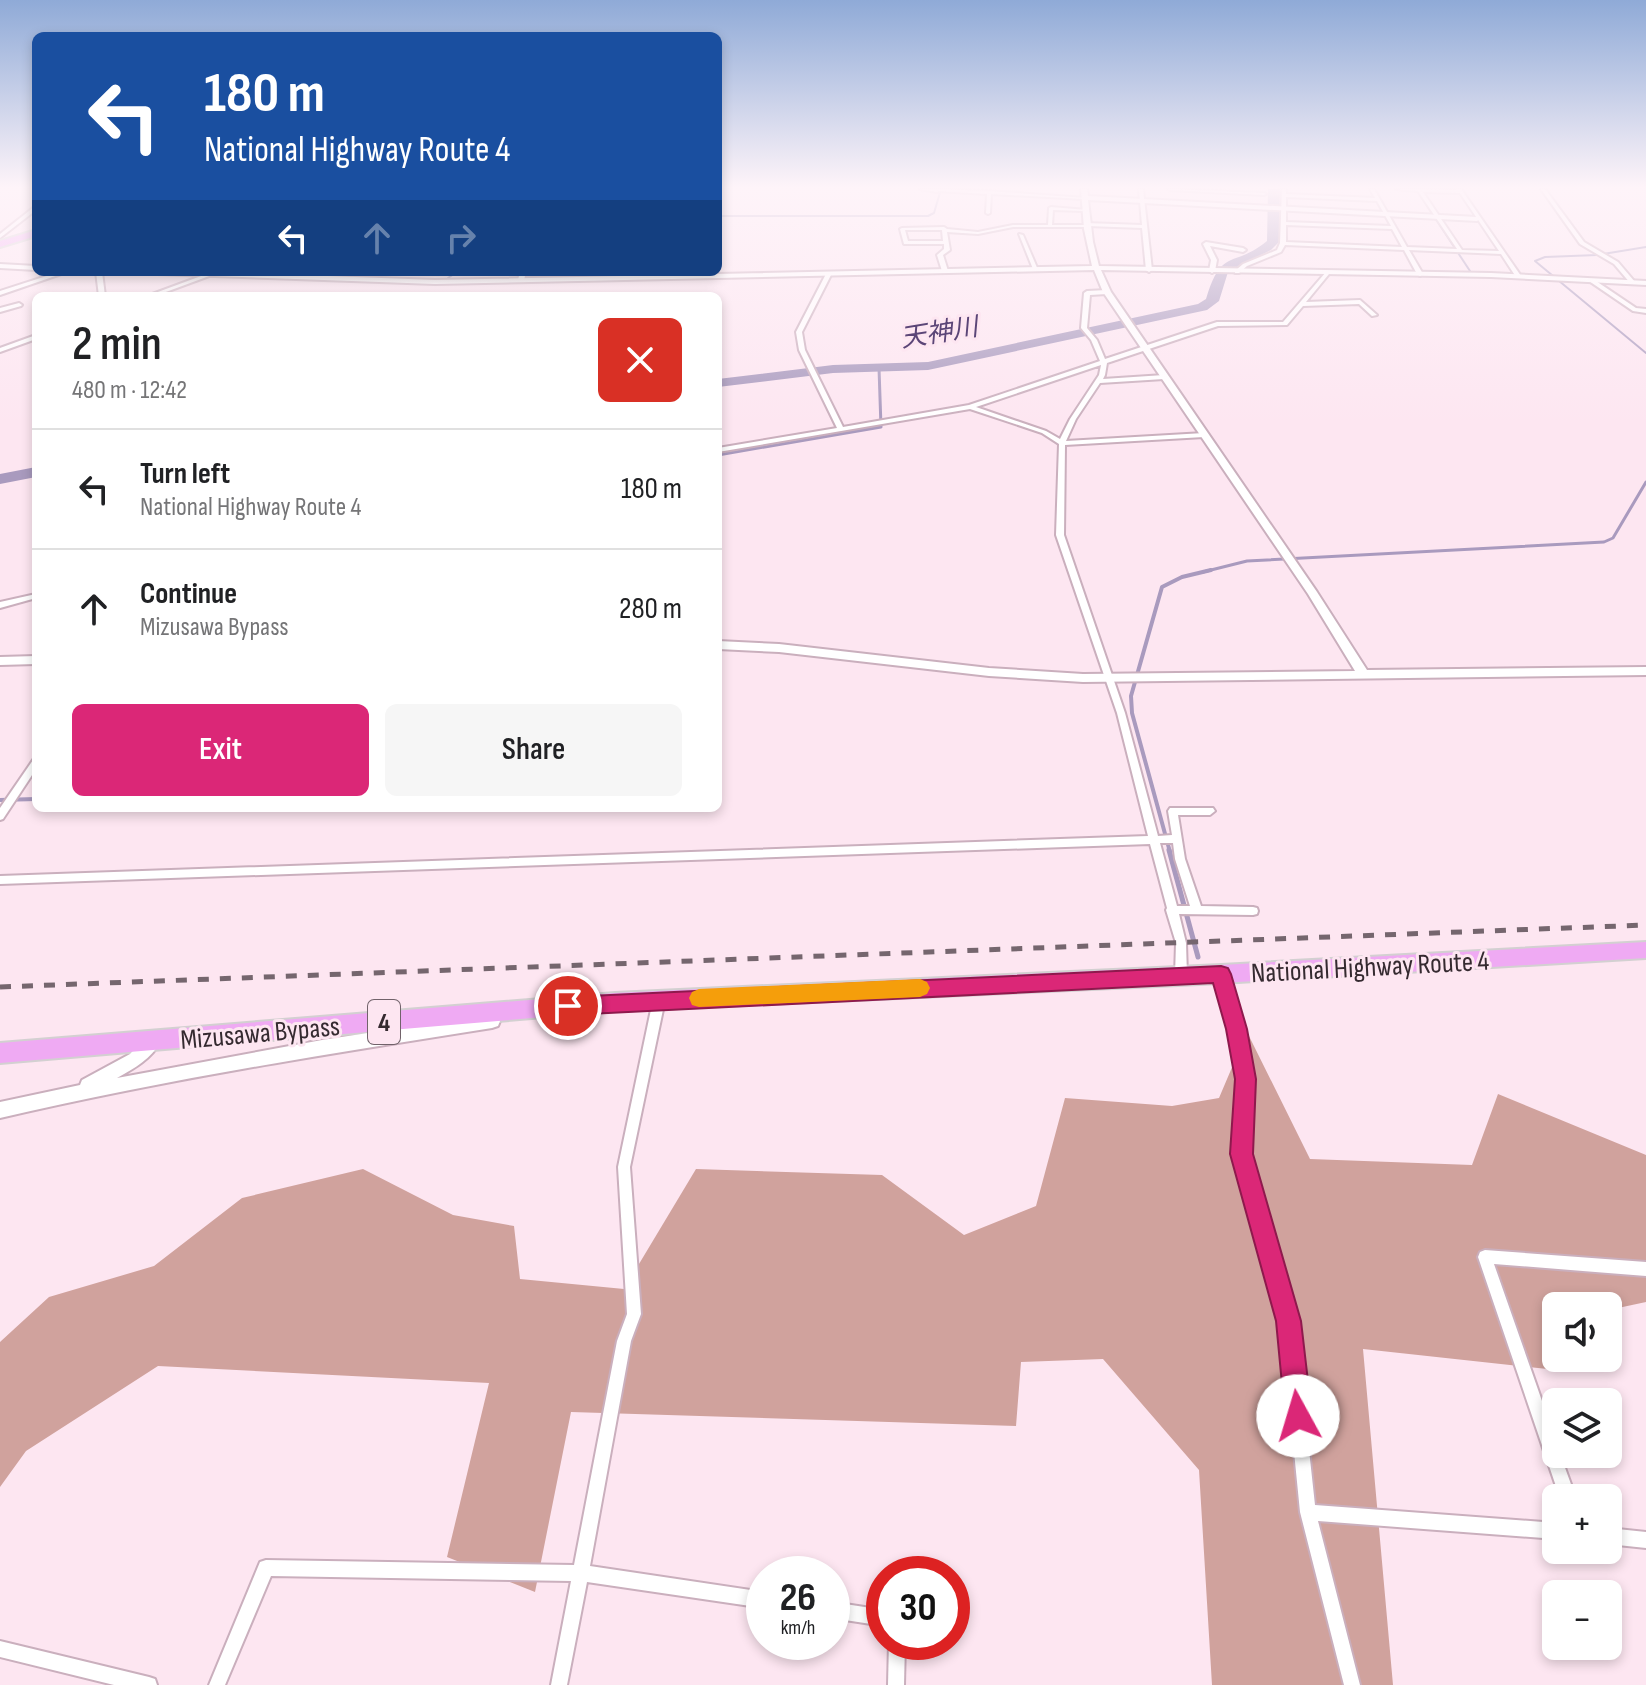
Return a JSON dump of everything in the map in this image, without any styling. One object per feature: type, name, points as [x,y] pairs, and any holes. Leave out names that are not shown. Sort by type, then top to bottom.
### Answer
[{"type":"highway","name":"National Highway Route 4","points":[[615,1002],[1221,974],[1646,950]]},
{"type":"highway","name":"Mizusawa Bypass","points":[[0,1053],[615,1002]]},
{"type":"street","points":[[722,274],[1094,268],[1518,276],[1646,283]]},
{"type":"street","points":[[1094,268],[1145,350],[1313,594],[1364,675]]},
{"type":"street","points":[[1237,272],[1242,268]]},
{"type":"street","points":[[1416,268],[1420,274]]},
{"type":"street","points":[[1512,268],[1518,276]]},
{"type":"street","points":[[1620,268],[1633,283]]},
{"type":"street","points":[[829,273],[799,332],[802,350],[841,429]]},
{"type":"street","points":[[722,449],[970,407],[1217,324],[1285,324],[1326,274]]},
{"type":"street","points":[[0,293],[52,276]]},
{"type":"street","points":[[161,292],[206,276]]},
{"type":"street","points":[[284,276],[401,281],[522,276]]},
{"type":"street","points":[[1591,280],[1635,310],[1646,311]]},
{"type":"street","points":[[0,282],[12,289]]},
{"type":"street","points":[[1107,292],[1087,293],[1084,328],[1094,340],[1104,363],[1098,381],[1073,419],[1062,443],[1060,535],[1163,839],[1194,910]]},
{"type":"street","points":[[1302,304],[1360,302],[1374,315]]},
{"type":"street","points":[[0,310],[19,305]]},
{"type":"street","points":[[0,350],[32,338]]},
{"type":"street","points":[[1098,381],[1164,377]]},
{"type":"street","points":[[970,407],[1044,432],[1062,443],[1204,435]]},
{"type":"street","points":[[0,605],[32,597]]},
{"type":"street","points":[[722,645],[828,652],[989,672],[1110,678],[1646,671]]},
{"type":"street","points":[[0,661],[32,660]]},
{"type":"street","points":[[0,816],[32,768]]},
{"type":"street","points":[[1181,976],[1181,943],[1163,839],[1173,811],[1210,811]]},
{"type":"street","points":[[0,880],[1163,839]]},
{"type":"street","points":[[1175,910],[1253,911]]},
{"type":"street","points":[[1221,974],[1237,1029],[1246,1079],[1242,1154],[1288,1321],[1308,1512],[1352,1685]]},
{"type":"street","points":[[559,1685],[581,1573],[586,1529],[624,1341],[634,1314],[624,1167],[659,1000]]},
{"type":"street","points":[[0,1110],[322,1047],[615,1002]]},
{"type":"street","points":[[61,1097],[103,1080],[136,1059],[153,1041]]},
{"type":"street","points":[[1563,1484],[1485,1257],[1646,1269]]},
{"type":"street","points":[[1308,1512],[1542,1530]]},
{"type":"street","points":[[1622,1537],[1646,1540]]},
{"type":"street","points":[[217,1685],[266,1568],[581,1573],[746,1597]]},
{"type":"street","points":[[0,1649],[149,1685]]},
{"type":"street","points":[[896,1685],[897,1660]]},
{"type":"shaded area","points":[[1247,1032],[1310,1159],[1472,1165],[1498,1094],[1646,1155],[1646,1302],[1622,1307],[1622,1292],[1542,1292],[1542,1368],[1363,1349],[1393,1685],[1212,1685],[1199,1470],[1103,1359],[1021,1362],[1016,1426],[571,1412],[535,1592],[447,1557],[489,1383],[158,1366],[26,1451],[0,1487],[0,1342],[49,1297],[154,1266],[242,1198],[363,1169],[453,1215],[514,1226],[520,1279],[624,1289],[696,1169],[882,1175],[964,1235],[1036,1206],[1065,1098],[1172,1106],[1219,1098]]},
{"type":"waterway","name":"天神川","points":[[722,383],[833,369],[928,366],[1202,307],[1212,301],[1225,268]]},
{"type":"waterway","points":[[1468,268],[1470,271]]},
{"type":"waterway","points":[[1543,268],[1646,353]]},
{"type":"waterway","points":[[722,454],[881,427],[879,368]]},
{"type":"waterway","name":"天神川","points":[[0,479],[32,473]]},
{"type":"waterway","points":[[1211,570],[1247,561],[1604,542],[1613,538],[1646,482]]},
{"type":"waterway","points":[[1170,852],[1132,713],[1131,696],[1162,587],[1182,577],[1211,570]]},
{"type":"waterway","points":[[1203,572],[1211,570]]},
{"type":"waterway","points":[[0,800],[32,799]]},
{"type":"waterway","points":[[1169,850],[1198,957]]},
{"type":"railway","points":[[0,987],[1646,925]]},
{"type":"slow traffic","points":[[699,998],[920,988]]},
{"type":"route","points":[[568,1006],[1221,974],[1237,1029],[1246,1079],[1242,1154],[1288,1321],[1298,1416]]}]
